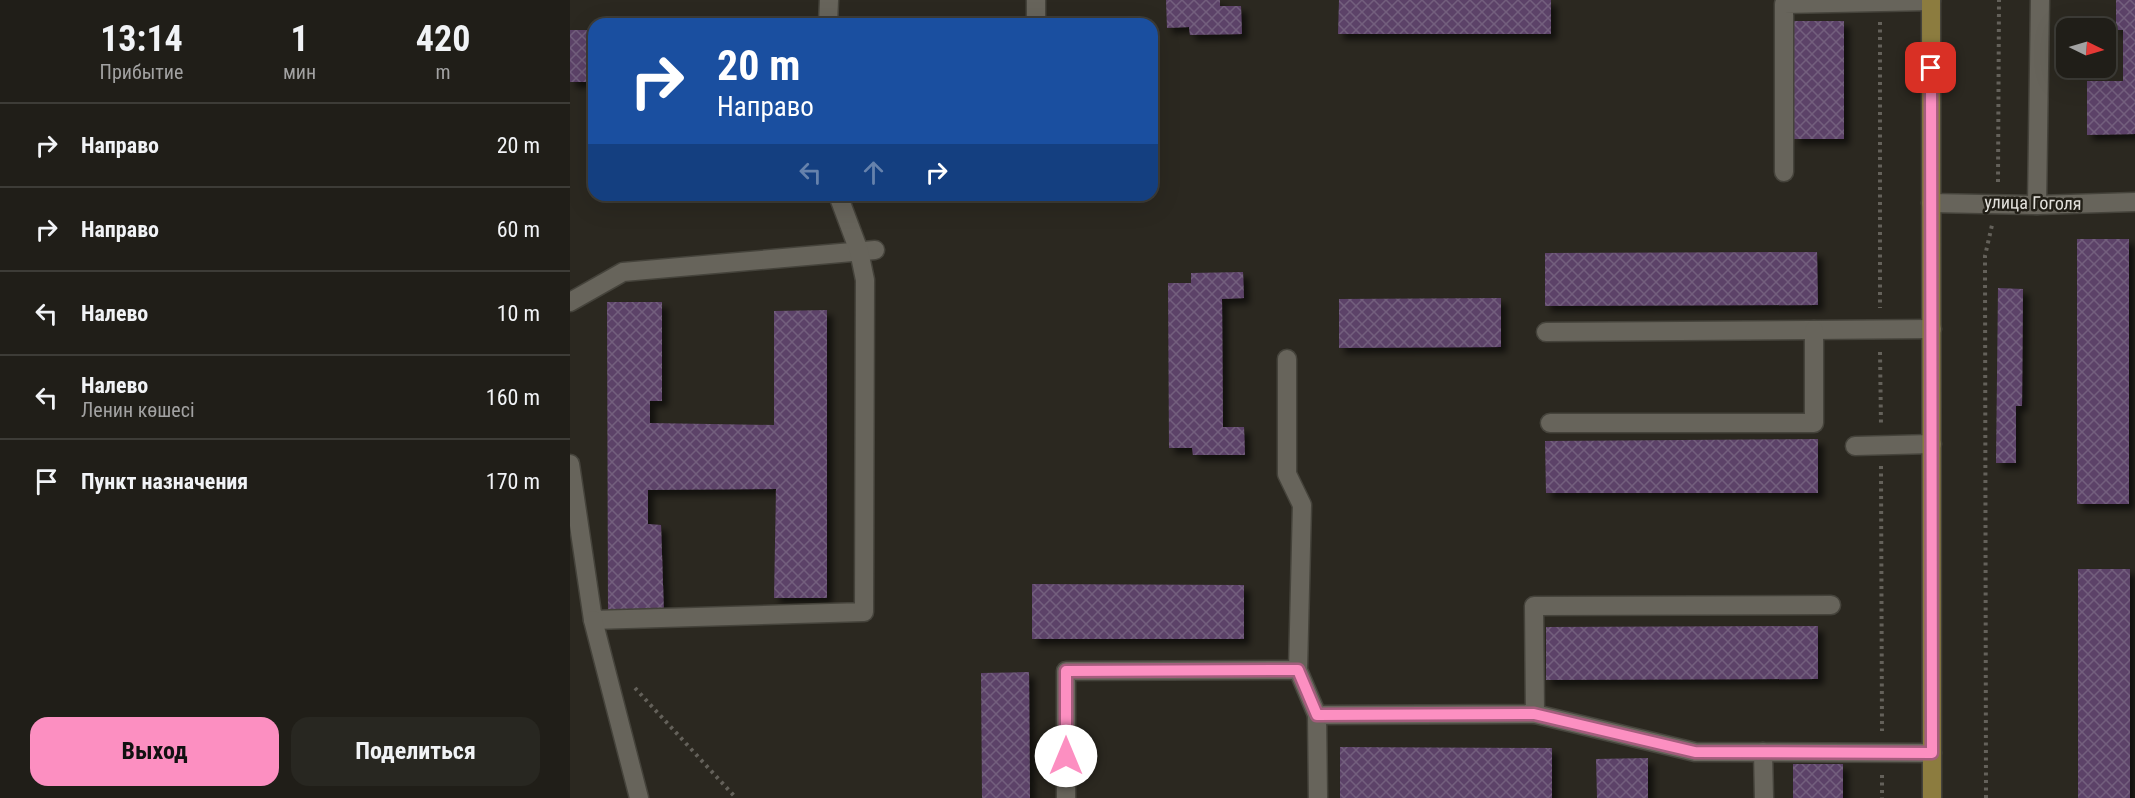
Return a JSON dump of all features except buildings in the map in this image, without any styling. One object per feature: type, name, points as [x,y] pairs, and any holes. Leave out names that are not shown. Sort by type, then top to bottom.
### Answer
[{"type":"main road","points":[[1931,0],[1932,798]]},
{"type":"lane","points":[[828,18],[829,0]]},
{"type":"lane","points":[[1036,0],[1036,18]]},
{"type":"lane","points":[[1784,172],[1784,4],[1931,0]]},
{"type":"lane","points":[[2037,205],[2040,0]]},
{"type":"lane","points":[[593,620],[864,612],[867,250],[841,201]]},
{"type":"lane","name":"улица Гоголя","points":[[1931,203],[2037,205],[2135,202]]},
{"type":"lane","points":[[570,302],[623,272],[867,250]]},
{"type":"lane","points":[[1546,332],[1932,329]]},
{"type":"lane","points":[[1550,423],[1814,423],[1814,330]]},
{"type":"lane","points":[[1287,359],[1287,474],[1302,505],[1298,670],[1317,715],[1318,798]]},
{"type":"lane","points":[[1855,446],[1932,444]]},
{"type":"lane","points":[[570,464],[593,620],[639,798]]},
{"type":"lane","points":[[1534,714],[1534,606],[1831,605]]},
{"type":"lane","points":[[1066,798],[1066,671],[1298,670]]},
{"type":"lane","points":[[1317,715],[1534,714],[1695,752],[1932,753]]},
{"type":"lane","points":[[1763,752],[1764,798]]},
{"type":"path","points":[[1986,798],[1985,256],[1998,203],[1999,0]]},
{"type":"path","points":[[1880,2],[1882,798]]},
{"type":"path","points":[[633,687],[736,798]]},
{"type":"route","points":[[1066,756],[1066,671],[1275,670],[1298,670],[1317,715],[1534,714],[1695,752],[1932,753],[1931,68]]}]
